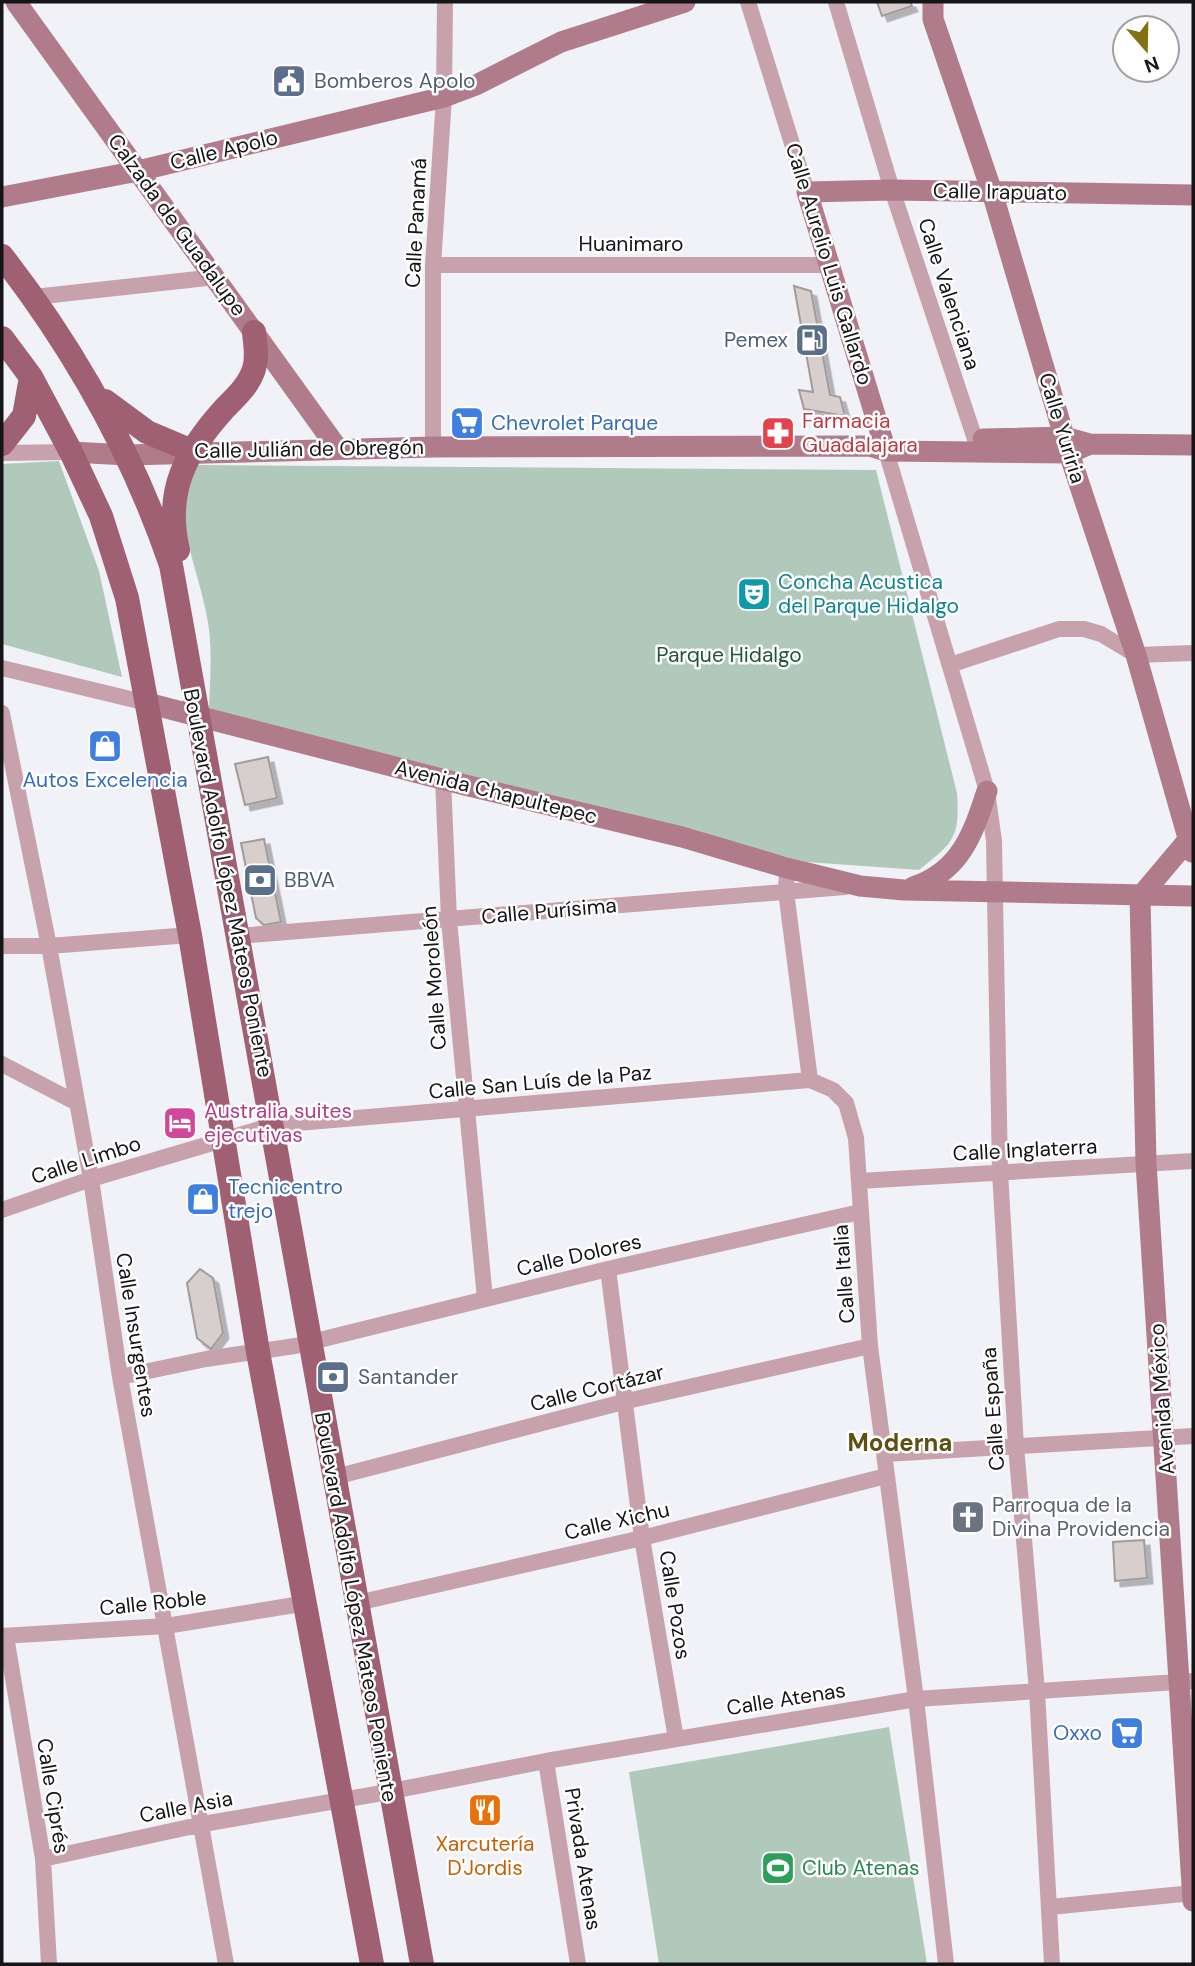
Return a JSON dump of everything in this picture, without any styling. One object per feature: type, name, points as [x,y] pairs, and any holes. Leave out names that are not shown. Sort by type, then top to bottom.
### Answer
[{"type":"main road","name":"Boulevard Adolfo López Mateos Poniente","points":[[2,256],[34,297],[93,388],[150,504],[171,565],[273,1125],[308,1343],[335,1477],[422,1964]]},
{"type":"main road","points":[[197,713],[202,663],[176,538],[173,509],[177,479],[202,433],[251,377],[257,356],[254,332]]},
{"type":"main road","points":[[2,338],[31,377],[71,452],[101,516],[124,585],[190,935],[258,1352],[307,1603],[339,1800],[372,1964]]},
{"type":"main road","points":[[2,444],[24,416],[31,377]]},
{"type":"main road","points":[[93,388],[127,420],[147,432],[192,451]]},
{"type":"street","name":"Calzada de Guadalupe","points":[[16,2],[338,449]]},
{"type":"street","name":"Calle Panamá","points":[[433,447],[433,265],[444,97],[445,2]]},
{"type":"street","name":"Calle Apolo","points":[[2,197],[138,171],[444,97],[476,85],[561,42],[685,2]]},
{"type":"street","name":"Calle Aurelio Luis Gallardo","points":[[748,2],[807,192],[879,445],[950,665],[987,791],[997,865],[993,892]]},
{"type":"street","name":"Calle Valenciana","points":[[836,2],[892,190],[975,439]]},
{"type":"street","name":"Calle Yuriria","points":[[933,2],[933,19],[992,192],[1067,445],[1136,655],[1190,847]]},
{"type":"street","name":"Calle Irapuato","points":[[807,192],[892,190],[1193,195]]},
{"type":"street","name":"Huanimaro","points":[[433,265],[828,265]]},
{"type":"street","points":[[34,297],[216,277]]},
{"type":"street","points":[[879,445],[975,439],[1067,445]]},
{"type":"street","points":[[879,445],[1193,445]]},
{"type":"street","name":"Calle Julián de Obregón","points":[[2,453],[71,452],[127,455],[192,451],[433,447],[879,445]]},
{"type":"street","points":[[950,665],[1059,629],[1084,629],[1101,634],[1136,655],[1193,653]]},
{"type":"street","name":"Avenida Chapultepec","points":[[2,668],[197,713],[443,779],[682,837],[786,868],[860,886],[993,892]]},
{"type":"street","name":"Calle Insurgentes","points":[[2,713],[49,946],[90,1179],[120,1377],[203,1824],[226,1964]]},
{"type":"street","name":"Calle Moroleón","points":[[443,779],[449,920],[485,1299]]},
{"type":"street","points":[[904,890],[935,879],[960,856],[987,791]]},
{"type":"street","points":[[1140,897],[1190,847]]},
{"type":"street","points":[[786,868],[786,891],[810,1080]]},
{"type":"street","name":"Calle Purísima","points":[[237,936],[860,886]]},
{"type":"street","points":[[993,892],[1193,896]]},
{"type":"street","name":"Calle España","points":[[993,892],[1000,1172],[1016,1446],[1037,1691],[1052,1964]]},
{"type":"street","name":"Avenida México","points":[[1140,897],[1146,1163],[1164,1437],[1187,1682],[1193,1901]]},
{"type":"street","points":[[2,946],[49,946],[190,935]]},
{"type":"street","points":[[2,1064],[75,1102]]},
{"type":"street","name":"Calle San Luís de la Paz","points":[[224,1140],[273,1125],[810,1080]]},
{"type":"street","name":"Calle Italia","points":[[810,1080],[833,1090],[846,1103],[856,1138],[870,1346],[916,1699],[946,1964]]},
{"type":"street","name":"Calle Limbo","points":[[2,1210],[90,1179],[224,1140]]},
{"type":"street","name":"Calle Inglaterra","points":[[859,1181],[1193,1161]]},
{"type":"street","name":"Calle Dolores","points":[[120,1377],[308,1343],[608,1269],[860,1212]]},
{"type":"street","name":"Calle Pozos","points":[[608,1269],[627,1401],[642,1538],[676,1738]]},
{"type":"street","name":"Calle Cortázar","points":[[335,1477],[627,1401],[870,1346]]},
{"type":"street","points":[[884,1454],[1193,1436]]},
{"type":"street","name":"Calle Xichu","points":[[357,1603],[642,1538],[886,1476]]},
{"type":"street","name":"Calle Roble","points":[[4,1636],[166,1626],[307,1603]]},
{"type":"street","name":"Calle Ciprés","points":[[4,1636],[43,1859],[49,1964]]},
{"type":"street","name":"Calle Atenas","points":[[389,1790],[546,1760],[916,1699],[1187,1682]]},
{"type":"street","name":"Privada Atenas","points":[[546,1760],[578,1964]]},
{"type":"street","name":"Calle Asia","points":[[43,1859],[203,1824],[389,1790]]},
{"type":"street","points":[[1050,1907],[1193,1893]]},
{"type":"green space","points":[[59,461],[99,571],[122,677],[2,644],[2,464]]},
{"type":"green space","name":"Parque Hidalgo","points":[[195,465],[876,470],[957,793],[956,830],[947,845],[919,870],[807,862],[209,709],[209,628],[186,523],[188,485]]},
{"type":"green space","name":"Club Atenas","points":[[889,1727],[927,1964],[659,1964],[629,1772]]},
{"type":"building","points":[[877,2],[910,2],[912,6],[882,16]]},
{"type":"building","name":"Pemex","points":[[794,286],[811,291],[830,395],[840,397],[845,416],[804,409],[799,390],[813,392]]},
{"type":"building","points":[[268,757],[277,798],[245,805],[235,764]]},
{"type":"building","name":"BBVA","points":[[264,839],[281,922],[264,925],[256,918],[241,843]]},
{"type":"building","points":[[200,1269],[213,1278],[223,1333],[211,1349],[197,1338],[187,1283]]},
{"type":"building","points":[[1144,1540],[1147,1578],[1115,1581],[1113,1542]]},
{"type":"place","name":"Bomberos Apolo","points":[[289,81]]},
{"type":"place","name":"Pemex","points":[[812,340]]},
{"type":"place","name":"Chevrolet Parque","points":[[467,423]]},
{"type":"place","name":"Farmacia Guadalajara","points":[[778,433]]},
{"type":"place","name":"Concha Acustica del Parque Hidalgo","points":[[754,594]]},
{"type":"place","name":"Autos Excelencia","points":[[105,746]]},
{"type":"place","name":"BBVA","points":[[260,880]]},
{"type":"place","name":"Australia suites ejecutivas","points":[[180,1123]]},
{"type":"place","name":"Tecnicentro trejo","points":[[203,1199]]},
{"type":"place","name":"Santander","points":[[333,1377]]},
{"type":"place","name":"Parroqua de la Divina Providencia","points":[[968,1517]]},
{"type":"place","name":"Oxxo","points":[[1127,1733]]},
{"type":"place","name":"Xarcutería D'Jordis","points":[[485,1810]]},
{"type":"place","name":"Club Atenas","points":[[778,1868]]},
{"type":"district","name":"Moderna","points":[[900,1442]]}]
